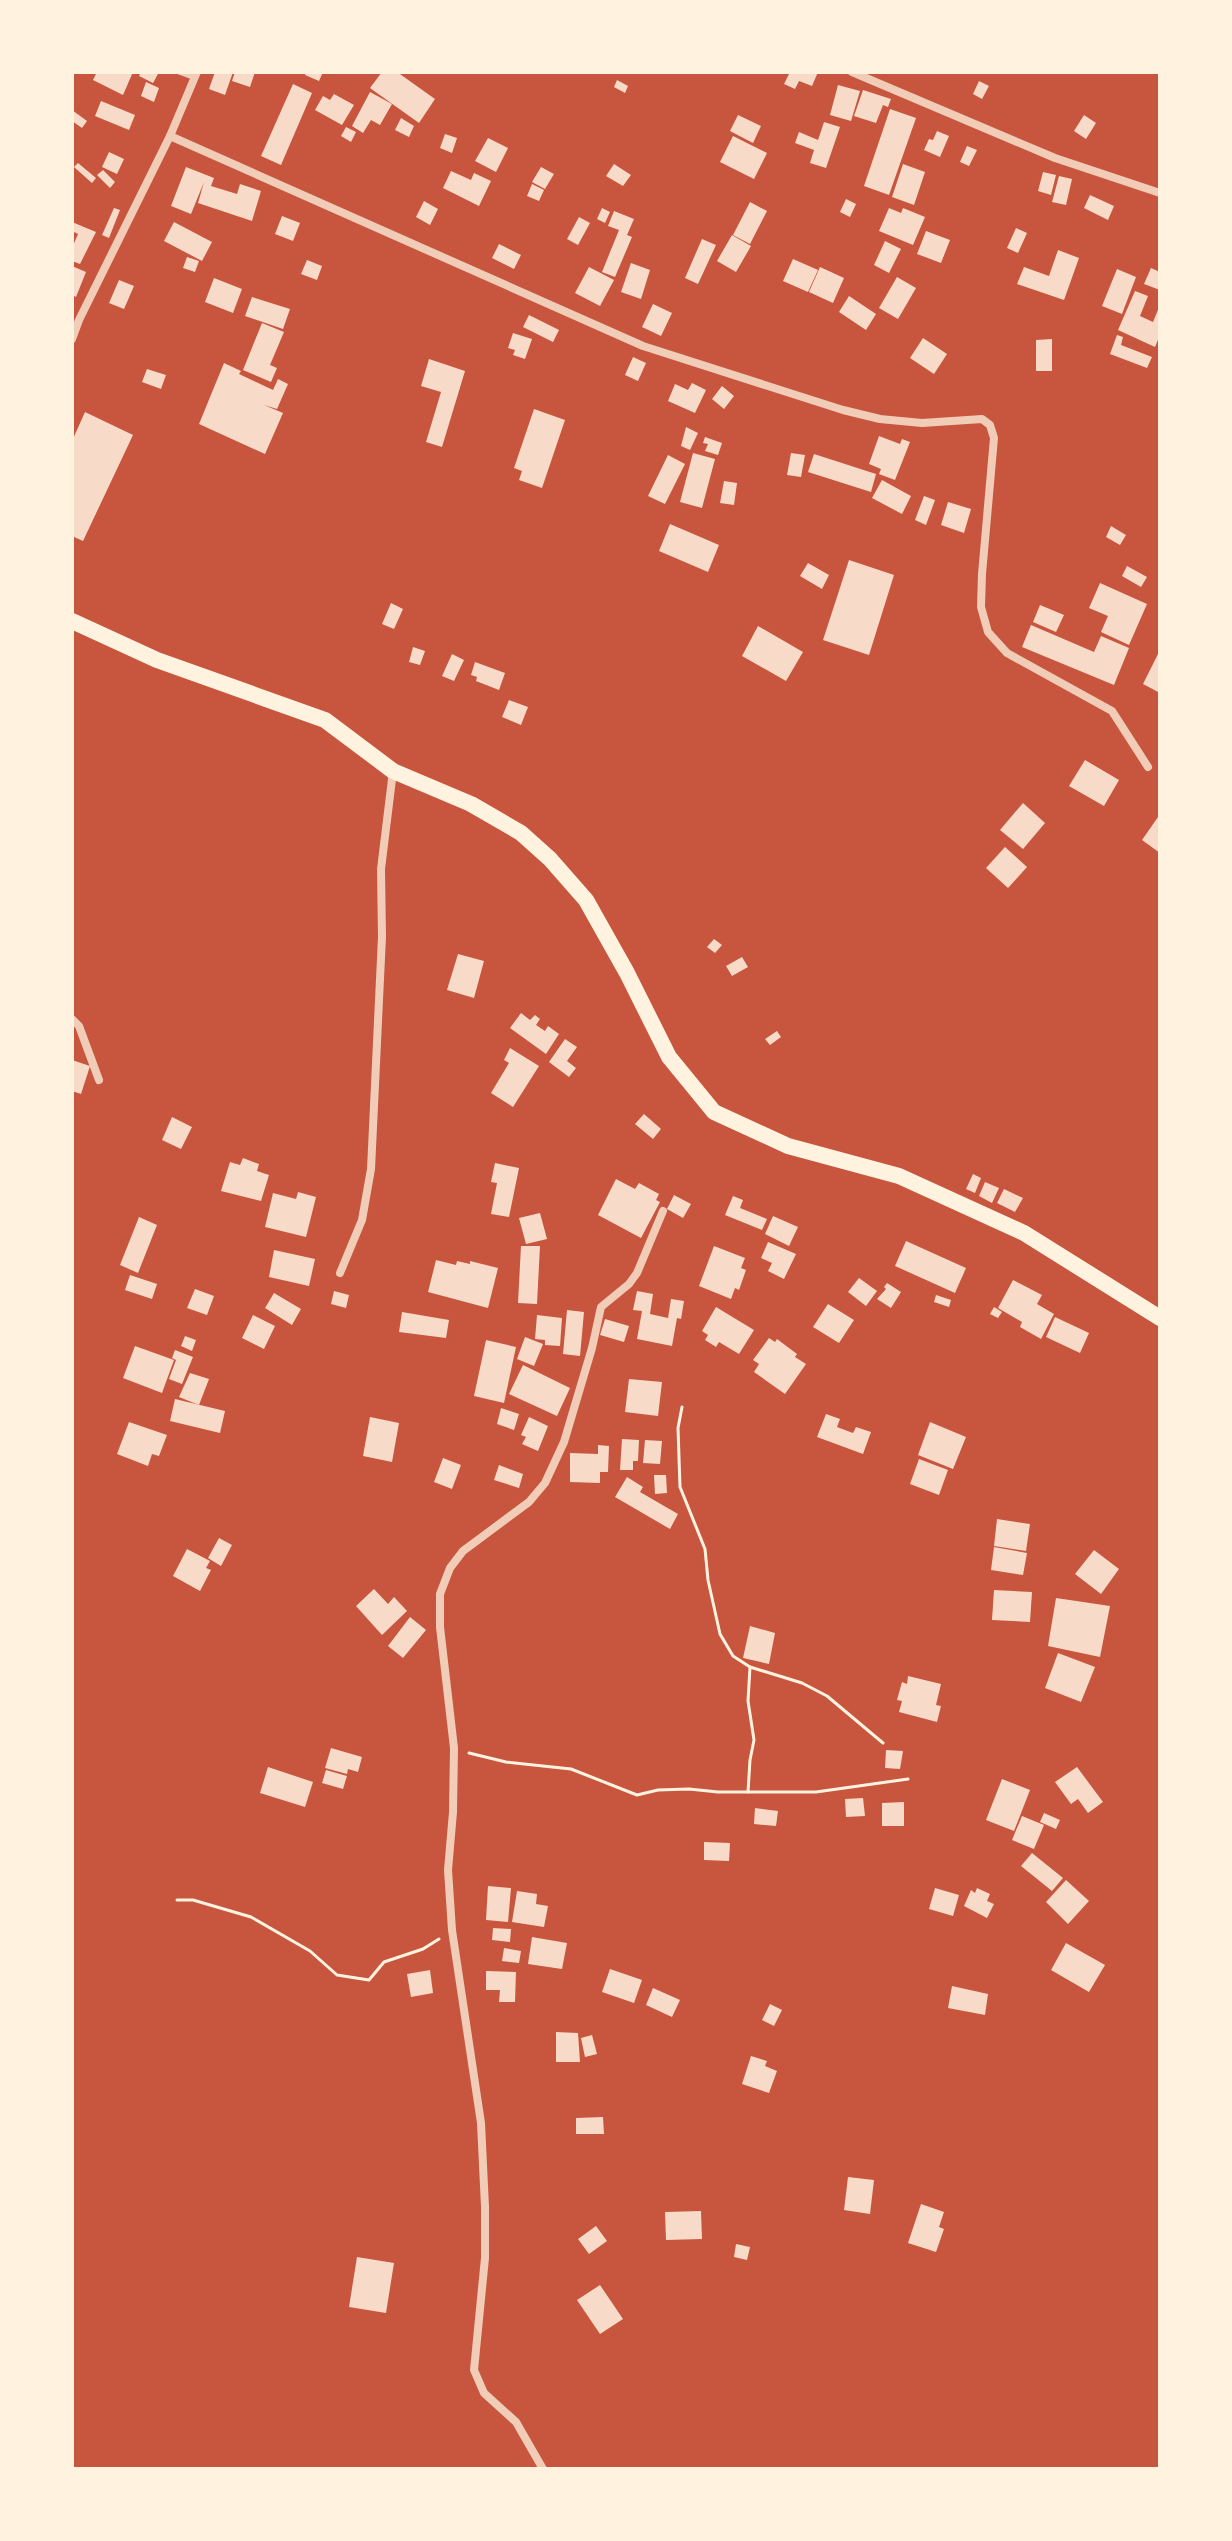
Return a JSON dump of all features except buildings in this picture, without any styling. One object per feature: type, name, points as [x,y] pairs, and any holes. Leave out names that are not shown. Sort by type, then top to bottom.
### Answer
[{"type":"main road","points":[[72,621],[157,660],[325,720],[393,771],[471,804],[521,833],[550,859],[586,900],[669,1057],[714,1112],[788,1146],[899,1176],[1024,1233],[1160,1318]]},
{"type":"street","points":[[852,72],[1055,158],[1160,193]]},
{"type":"street","points":[[72,339],[196,75]]},
{"type":"street","points":[[170,136],[643,346],[880,419],[922,423],[982,419],[990,425],[994,438],[982,574],[981,607],[988,632],[1007,653],[1112,711],[1148,767]]},
{"type":"street","points":[[340,1273],[362,1220],[371,1169],[382,937],[381,869],[393,771]]},
{"type":"street","points":[[72,1019],[79,1026],[99,1080]]},
{"type":"street","points":[[543,2469],[516,2422],[484,2393],[474,2370],[485,2258],[485,2207],[481,2123],[452,1930],[448,1870],[454,1748],[440,1627],[440,1594],[450,1568],[463,1551],[529,1502],[545,1483],[564,1442],[601,1307],[629,1284],[637,1273],[663,1211]]},
{"type":"lane","points":[[179,72],[196,75]]},
{"type":"path","points":[[682,1407],[678,1428],[680,1487],[705,1549],[708,1580],[720,1634],[733,1656],[750,1667],[802,1683],[827,1696],[883,1743]]},
{"type":"path","points":[[748,1792],[754,1740],[748,1701],[750,1667]]},
{"type":"path","points":[[454,1748],[506,1762],[571,1769],[637,1795],[658,1790],[689,1789],[816,1792],[908,1779]]},
{"type":"path","points":[[177,1900],[193,1900],[251,1917],[310,1951],[337,1975],[369,1980],[384,1962],[423,1949],[452,1930]]}]
